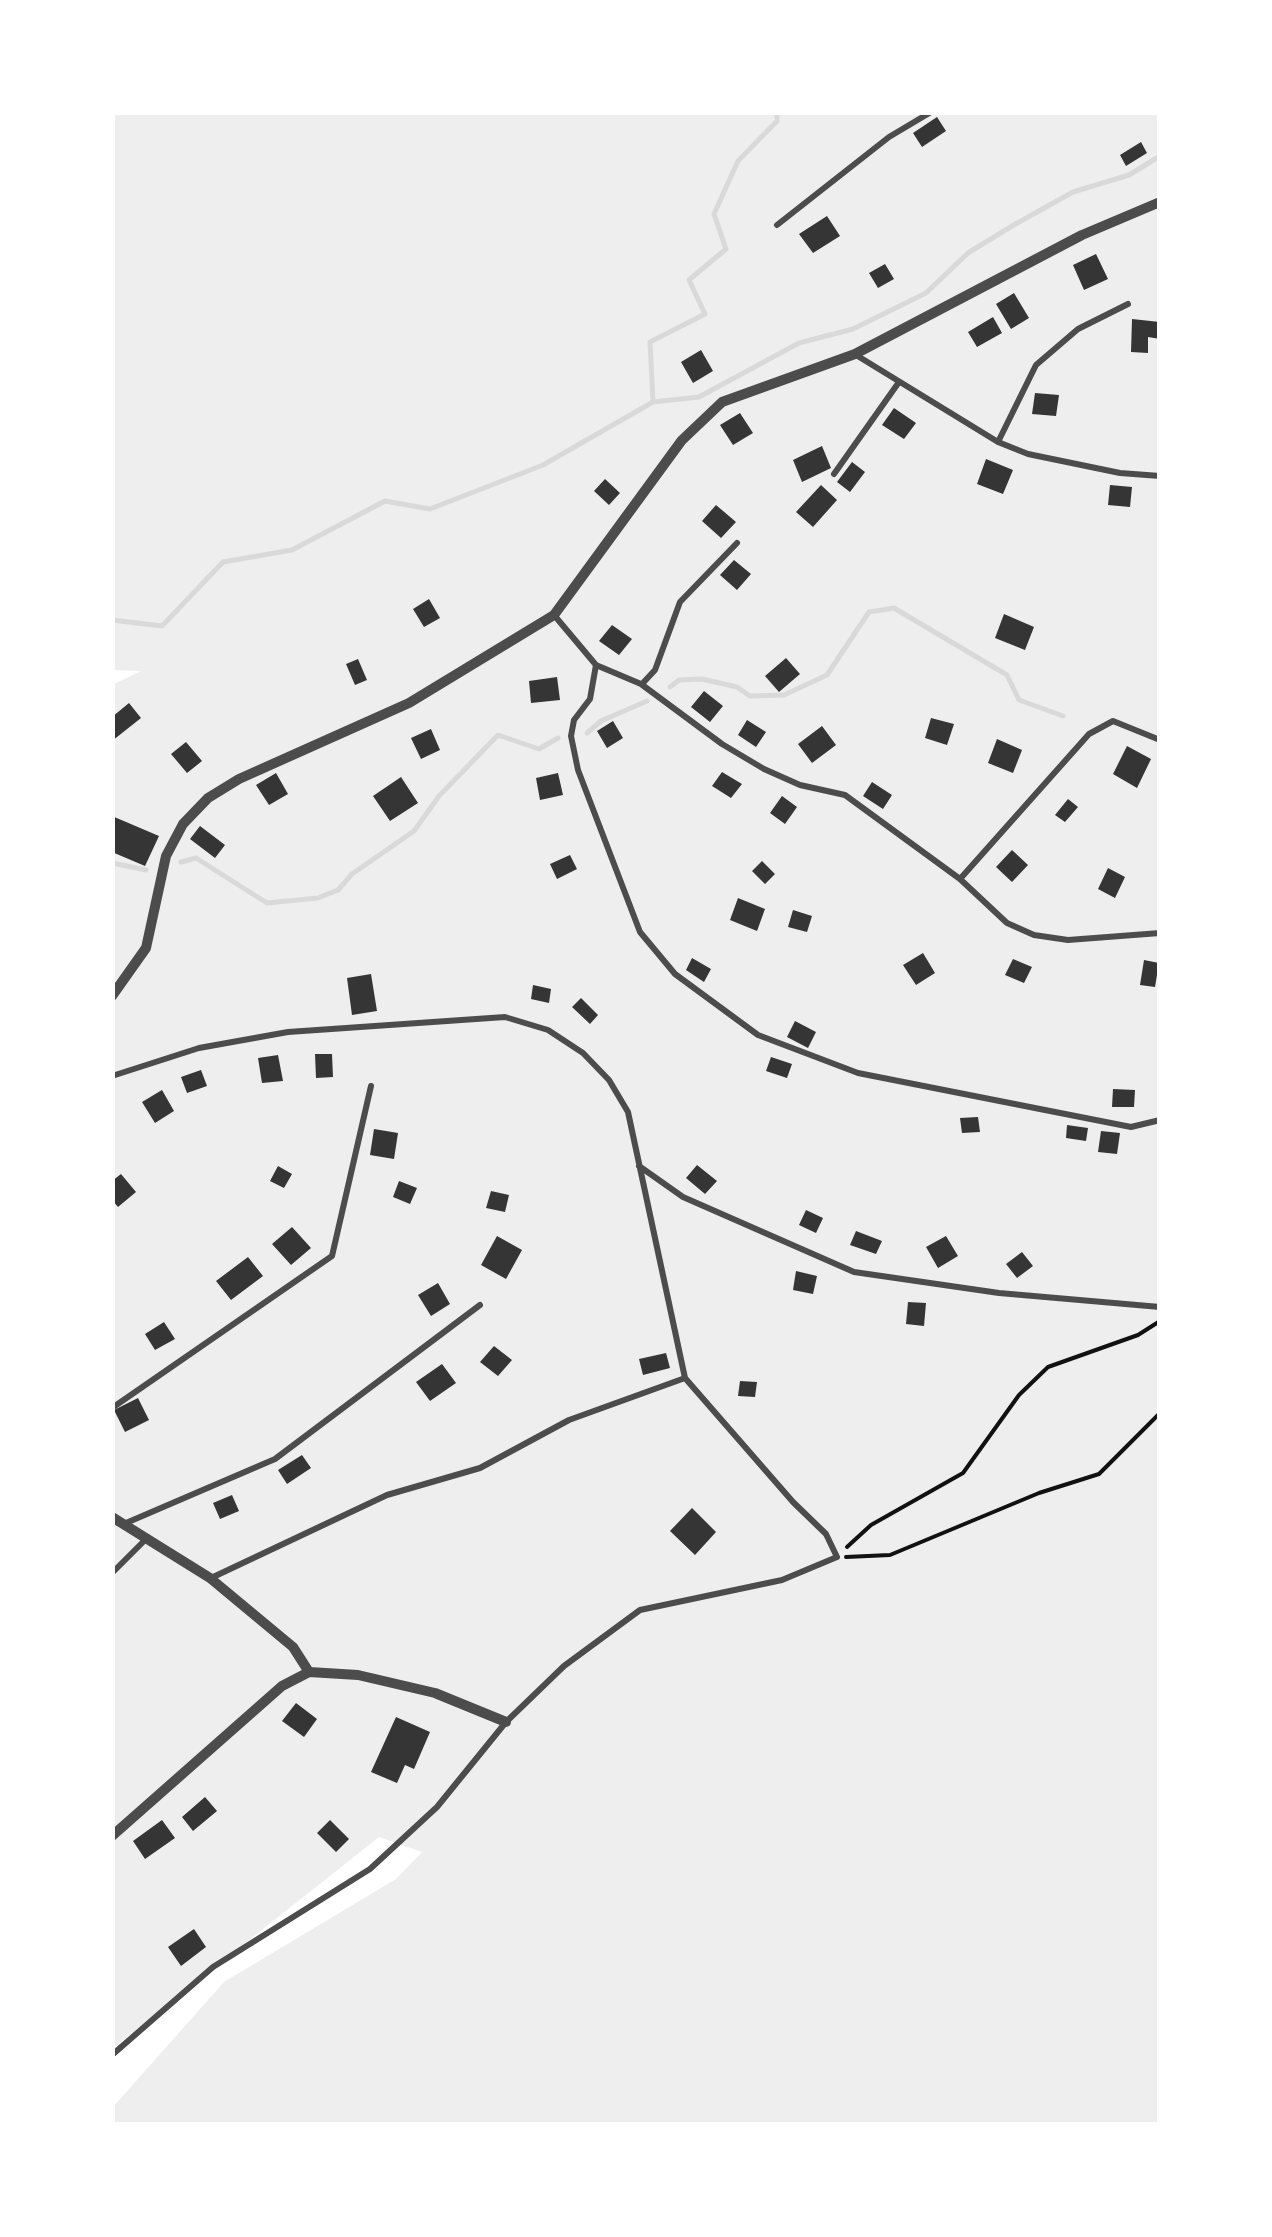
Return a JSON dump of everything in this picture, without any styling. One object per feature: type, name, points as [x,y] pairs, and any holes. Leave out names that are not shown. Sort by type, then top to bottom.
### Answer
[{"type":"street","points":[[112,996],[146,948],[166,856],[183,824],[208,798],[239,779],[409,704],[481,664],[554,615],[682,440],[722,402],[854,354],[1082,235],[1160,202]]},
{"type":"street","points":[[112,1517],[210,1578],[294,1647],[309,1672]]},
{"type":"street","points":[[112,1836],[282,1686],[309,1672],[358,1675],[436,1693],[506,1722]]},
{"type":"lane","points":[[777,225],[889,138],[930,112]]},
{"type":"lane","points":[[998,442],[1036,365],[1078,329],[1128,304]]},
{"type":"lane","points":[[854,354],[998,442],[1065,462],[1160,476]]},
{"type":"lane","points":[[834,474],[899,382]]},
{"type":"lane","points":[[641,684],[655,670],[680,602],[737,543]]},
{"type":"lane","points":[[554,615],[596,664],[641,684],[722,744],[764,769],[800,785],[845,795],[960,879],[1006,922],[1034,935],[1068,940],[1160,933]]},
{"type":"lane","points":[[596,664],[590,699],[574,720],[571,736],[578,770],[640,932],[675,974],[758,1035],[858,1073],[1131,1127],[1160,1120]]},
{"type":"lane","points":[[960,879],[1089,734],[1113,722],[1160,740]]},
{"type":"lane","points":[[112,1076],[200,1048],[288,1032],[505,1017],[548,1030],[583,1053],[609,1080],[628,1112],[685,1378],[793,1502],[826,1534],[836,1557],[782,1580],[640,1610],[564,1666],[506,1722],[437,1807],[370,1869],[213,1967],[112,2055]]},
{"type":"lane","points":[[112,1408],[332,1256],[371,1086]]},
{"type":"lane","points":[[639,1166],[683,1197],[854,1272],[999,1293],[1160,1307]]},
{"type":"lane","points":[[126,1523],[276,1459],[480,1305]]},
{"type":"lane","points":[[210,1578],[387,1494],[480,1468],[569,1420],[685,1378]]},
{"type":"lane","points":[[112,1573],[149,1537]]},
{"type":"path","points":[[836,1557],[871,1525],[963,1473],[1019,1395],[1048,1368],[1138,1335],[1160,1321]]},
{"type":"path","points":[[836,1557],[890,1555],[1039,1493],[1100,1474],[1160,1413]]},
{"type":"shaded area","points":[[113,113],[1159,113],[1159,2124],[113,2124],[113,2107],[224,1982],[396,1879],[422,1852],[379,1837],[113,2048],[112,685],[141,671],[113,670]]},
{"type":"building","points":[[937,117],[946,131],[922,147],[913,133]]},
{"type":"building","points":[[1141,142],[1147,153],[1126,166],[1120,155]]},
{"type":"building","points":[[827,216],[840,236],[813,253],[799,234]]},
{"type":"building","points":[[1096,254],[1108,279],[1084,290],[1073,265]]},
{"type":"building","points":[[885,264],[894,279],[878,288],[869,273]]},
{"type":"building","points":[[1014,293],[1029,318],[1011,329],[996,304]]},
{"type":"building","points":[[993,317],[1002,333],[977,347],[968,332]]},
{"type":"building","points":[[1132,319],[1160,322],[1160,339],[1148,337],[1148,353],[1131,352]]},
{"type":"building","points":[[701,350],[713,371],[693,383],[681,362]]},
{"type":"building","points":[[1035,393],[1059,395],[1056,416],[1032,414]]},
{"type":"building","points":[[894,408],[916,423],[904,439],[882,425]]},
{"type":"building","points":[[740,413],[753,433],[733,445],[720,425]]},
{"type":"building","points":[[822,446],[831,468],[802,482],[793,460]]},
{"type":"building","points":[[986,459],[1013,470],[1003,494],[977,484]]},
{"type":"building","points":[[852,462],[865,472],[850,492],[837,482]]},
{"type":"building","points":[[605,479],[620,493],[609,505],[594,491]]},
{"type":"building","points":[[821,485],[837,500],[813,527],[796,512]]},
{"type":"building","points":[[1110,485],[1132,487],[1130,507],[1108,505]]},
{"type":"building","points":[[716,505],[736,522],[721,538],[702,521]]},
{"type":"building","points":[[734,560],[751,574],[737,590],[720,575]]},
{"type":"building","points":[[429,599],[440,618],[424,627],[413,609]]},
{"type":"building","points":[[1004,614],[1034,627],[1025,650],[995,638]]},
{"type":"building","points":[[612,625],[632,639],[619,655],[599,641]]},
{"type":"building","points":[[786,658],[800,674],[779,692],[765,676]]},
{"type":"building","points":[[358,659],[367,680],[355,685],[346,664]]},
{"type":"building","points":[[557,677],[560,700],[531,703],[529,681]]},
{"type":"building","points":[[704,691],[723,706],[710,722],[691,707]]},
{"type":"building","points":[[129,703],[141,718],[112,741],[112,717]]},
{"type":"building","points":[[931,718],[954,724],[947,745],[925,738]]},
{"type":"building","points":[[747,720],[766,732],[756,747],[738,735]]},
{"type":"building","points":[[613,721],[623,738],[607,748],[597,731]]},
{"type":"building","points":[[822,726],[836,745],[812,763],[798,744]]},
{"type":"building","points":[[431,729],[440,750],[421,759],[411,738]]},
{"type":"building","points":[[997,739],[1022,750],[1013,773],[988,763]]},
{"type":"building","points":[[186,742],[202,761],[187,773],[171,754]]},
{"type":"building","points":[[1127,746],[1151,759],[1137,788],[1113,774]]},
{"type":"building","points":[[722,772],[742,784],[731,798],[712,786]]},
{"type":"building","points":[[276,773],[288,794],[269,805],[256,785]]},
{"type":"building","points":[[558,773],[563,795],[540,800],[536,778]]},
{"type":"building","points":[[401,777],[418,803],[390,821],[373,796]]},
{"type":"building","points":[[872,782],[892,795],[883,809],[863,796]]},
{"type":"building","points":[[782,796],[797,807],[785,824],[770,813]]},
{"type":"building","points":[[1068,799],[1078,807],[1065,822],[1055,815]]},
{"type":"building","points":[[112,816],[159,836],[145,866],[112,852]]},
{"type":"building","points":[[200,826],[225,845],[215,858],[190,839]]},
{"type":"building","points":[[1012,850],[1028,865],[1012,882],[996,867]]},
{"type":"building","points":[[570,855],[577,869],[557,879],[550,864]]},
{"type":"building","points":[[762,861],[775,874],[765,884],[752,871]]},
{"type":"building","points":[[1108,868],[1125,877],[1115,898],[1098,889]]},
{"type":"building","points":[[738,898],[765,909],[757,931],[730,920]]},
{"type":"building","points":[[793,910],[812,916],[807,932],[788,927]]},
{"type":"building","points":[[923,953],[935,973],[916,985],[903,965]]},
{"type":"building","points":[[692,958],[711,969],[704,982],[686,970]]},
{"type":"building","points":[[1013,959],[1032,967],[1024,983],[1005,975]]},
{"type":"building","points":[[1144,960],[1159,963],[1155,987],[1140,985]]},
{"type":"building","points":[[371,974],[377,1011],[352,1015],[347,978]]},
{"type":"building","points":[[533,985],[551,989],[549,1003],[531,999]]},
{"type":"building","points":[[581,998],[598,1015],[590,1024],[572,1007]]},
{"type":"building","points":[[795,1021],[816,1032],[808,1048],[787,1037]]},
{"type":"building","points":[[315,1054],[332,1054],[333,1077],[316,1078]]},
{"type":"building","points":[[278,1055],[283,1081],[262,1083],[258,1058]]},
{"type":"building","points":[[771,1057],[792,1064],[787,1078],[766,1071]]},
{"type":"building","points":[[201,1070],[207,1086],[187,1093],[181,1077]]},
{"type":"building","points":[[1113,1089],[1135,1090],[1134,1107],[1112,1107]]},
{"type":"building","points":[[162,1090],[174,1111],[155,1123],[142,1102]]},
{"type":"building","points":[[978,1117],[980,1132],[962,1133],[960,1118]]},
{"type":"building","points":[[1067,1125],[1088,1128],[1086,1141],[1066,1138]]},
{"type":"building","points":[[374,1129],[398,1133],[394,1159],[370,1155]]},
{"type":"building","points":[[1101,1131],[1120,1133],[1117,1154],[1098,1152]]},
{"type":"building","points":[[697,1165],[717,1181],[705,1194],[686,1178]]},
{"type":"building","points":[[278,1166],[292,1174],[284,1188],[270,1181]]},
{"type":"building","points":[[121,1174],[136,1192],[118,1207],[112,1200],[112,1181]]},
{"type":"building","points":[[399,1181],[417,1188],[410,1204],[393,1197]]},
{"type":"building","points":[[491,1191],[509,1195],[505,1212],[486,1208]]},
{"type":"building","points":[[806,1210],[823,1218],[816,1233],[799,1225]]},
{"type":"building","points":[[292,1227],[311,1248],[291,1265],[272,1244]]},
{"type":"building","points":[[856,1231],[882,1241],[876,1254],[850,1245]]},
{"type":"building","points":[[497,1236],[522,1250],[506,1279],[481,1265]]},
{"type":"building","points":[[946,1236],[958,1256],[938,1268],[926,1247]]},
{"type":"building","points":[[1022,1252],[1033,1266],[1017,1278],[1006,1264]]},
{"type":"building","points":[[248,1257],[263,1276],[231,1300],[216,1281]]},
{"type":"building","points":[[796,1271],[817,1276],[813,1294],[793,1290]]},
{"type":"building","points":[[438,1283],[450,1304],[431,1316],[418,1295]]},
{"type":"building","points":[[908,1302],[926,1303],[924,1326],[906,1324]]},
{"type":"building","points":[[164,1322],[175,1339],[155,1350],[145,1334]]},
{"type":"building","points":[[494,1346],[512,1360],[498,1376],[480,1362]]},
{"type":"building","points":[[666,1353],[670,1368],[643,1375],[639,1359]]},
{"type":"building","points":[[442,1364],[456,1383],[430,1401],[416,1382]]},
{"type":"building","points":[[740,1381],[757,1382],[755,1397],[738,1396]]},
{"type":"building","points":[[138,1398],[149,1420],[125,1432],[114,1410]]},
{"type":"building","points":[[302,1455],[311,1468],[287,1484],[278,1470]]},
{"type":"building","points":[[232,1495],[239,1511],[220,1519],[213,1503]]},
{"type":"building","points":[[692,1508],[716,1532],[695,1555],[670,1531]]},
{"type":"building","points":[[296,1703],[317,1719],[304,1737],[282,1721]]},
{"type":"building","points":[[396,1717],[430,1732],[414,1769],[405,1765],[397,1783],[371,1772]]},
{"type":"building","points":[[205,1797],[217,1811],[193,1831],[182,1817]]},
{"type":"building","points":[[162,1820],[175,1838],[145,1859],[133,1841]]},
{"type":"building","points":[[330,1820],[349,1839],[336,1852],[317,1833]]},
{"type":"building","points":[[194,1929],[206,1947],[181,1966],[168,1947]]},
{"type":"waterway","points":[[112,620],[162,626],[223,562],[292,550],[385,501],[430,509],[543,465],[653,402],[650,342],[705,314],[689,280],[726,249],[714,214],[738,161],[777,121],[777,112]]},
{"type":"waterway","points":[[653,402],[699,397],[799,343],[853,329],[926,293],[968,253],[1012,226],[1073,192],[1129,175],[1160,156]]},
{"type":"waterway","points":[[670,687],[679,680],[702,679],[737,687],[750,696],[784,695],[827,675],[869,612],[894,608],[1007,675],[1019,700],[1063,716]]},
{"type":"waterway","points":[[587,733],[601,721],[647,701]]},
{"type":"waterway","points":[[181,862],[196,858],[267,903],[318,898],[338,890],[352,874],[414,831],[439,796],[498,735],[539,749],[558,738]]},
{"type":"waterway","points":[[112,863],[146,870]]}]
